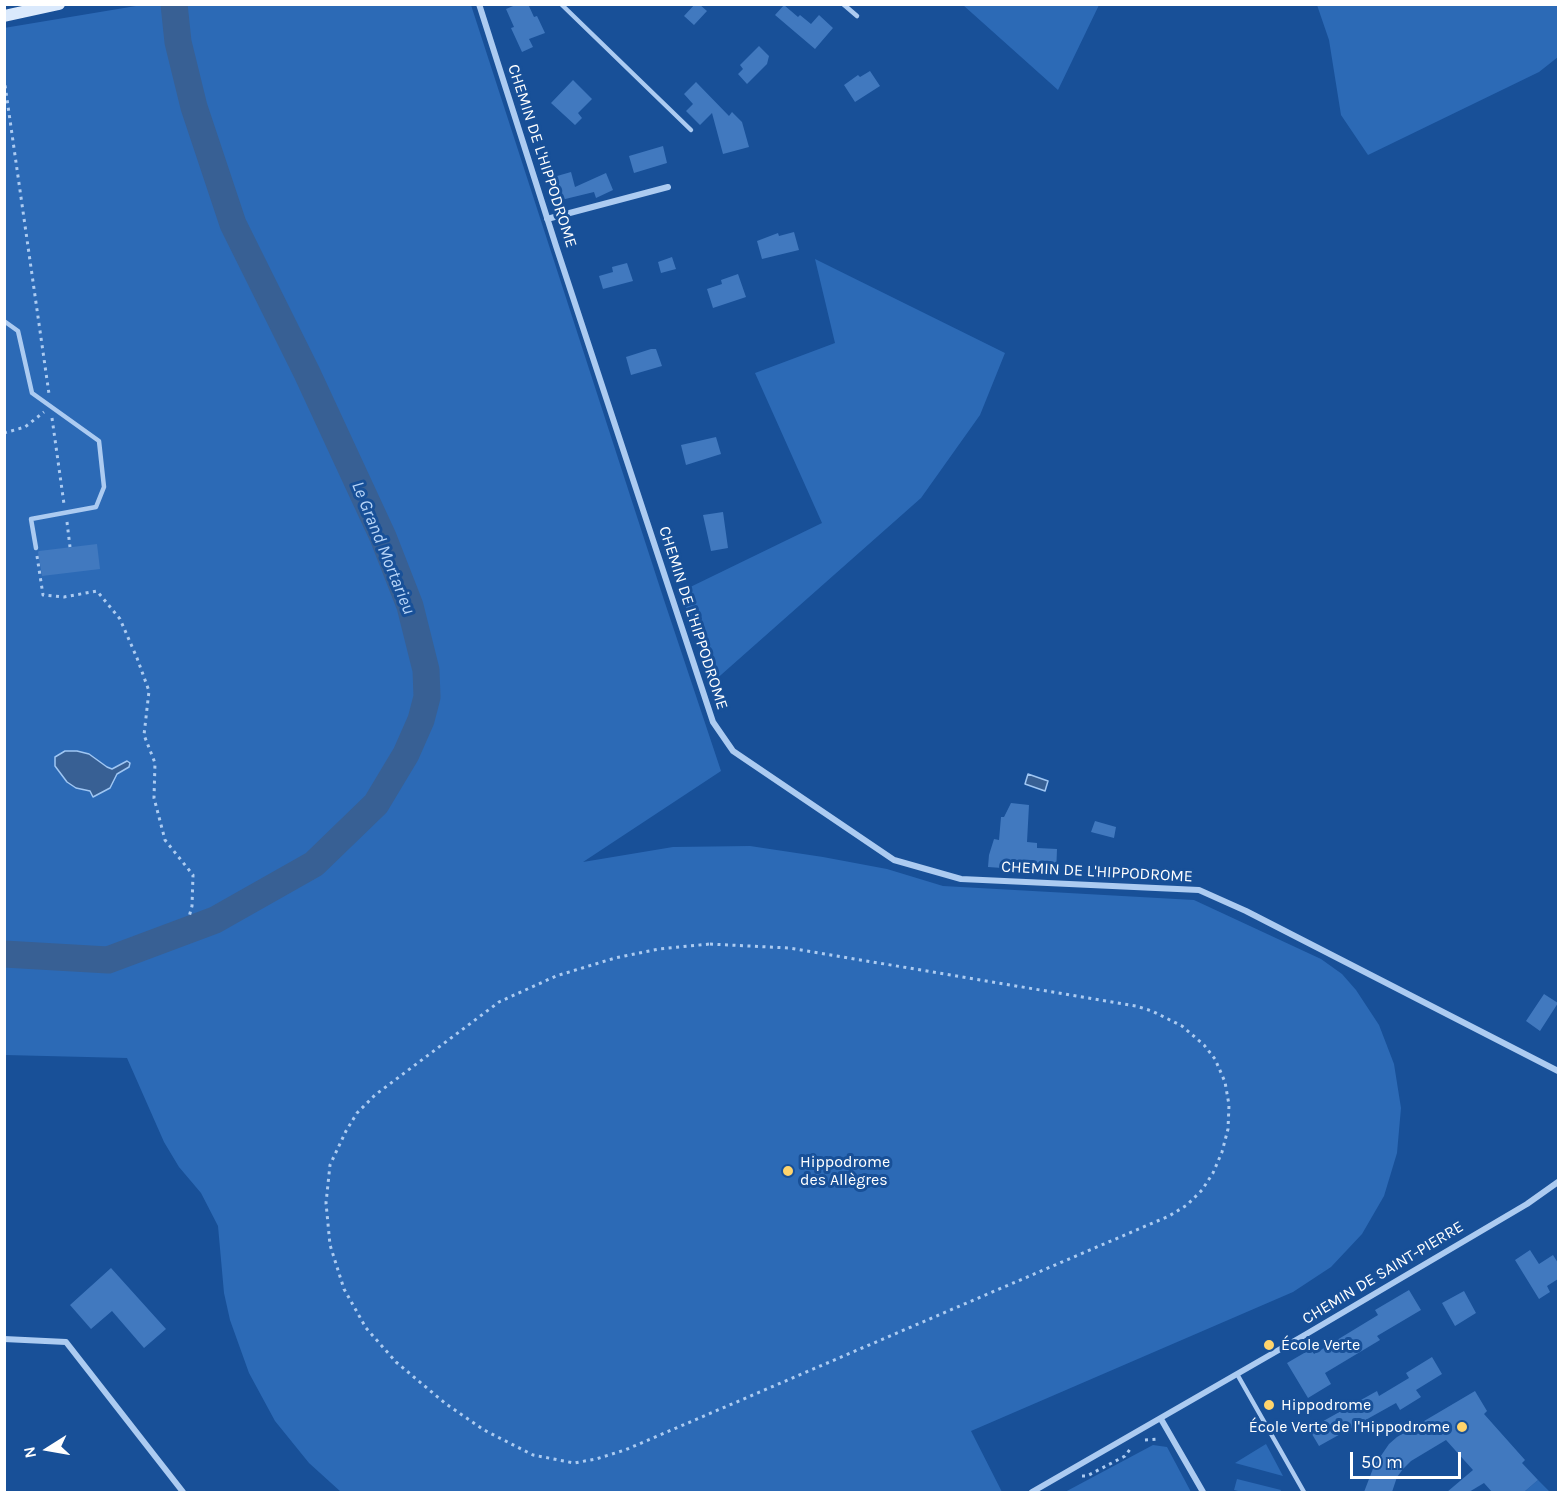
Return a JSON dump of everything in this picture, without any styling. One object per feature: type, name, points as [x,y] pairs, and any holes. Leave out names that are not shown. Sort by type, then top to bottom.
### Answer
[{"type":"street","points":[[4,16],[59,4]]},
{"type":"street","name":"CHEMIN DE L'HIPPODROME","points":[[479,4],[547,219],[713,722],[733,751],[894,860],[962,879],[1199,890],[1256,916],[1558,1071]]},
{"type":"street","points":[[547,219],[668,187]]},
{"type":"street","name":"CHEMIN DE SAINT-PIERRE","points":[[1032,1492],[1517,1210],[1558,1182]]},
{"type":"street","points":[[4,1339],[66,1342],[183,1492]]},
{"type":"street","points":[[1161,1419],[1203,1492]]},
{"type":"lane","points":[[561,4],[691,130]]},
{"type":"lane","points":[[843,4],[857,16]]},
{"type":"lane","points":[[4,321],[18,331],[32,393],[99,441],[104,487],[96,507],[31,519],[36,548]]},
{"type":"lane","points":[[1237,1374],[1304,1492]]},
{"type":"path","points":[[4,78],[70,547]]},
{"type":"path","points":[[4,433],[25,427],[50,407]]},
{"type":"path","points":[[36,548],[43,595],[64,597],[98,591],[120,619],[137,658],[149,691],[144,735],[155,763],[154,798],[165,840],[193,875],[192,906],[189,917]]},
{"type":"path","points":[[710,944],[789,948],[1136,1006],[1168,1017],[1204,1045],[1215,1059],[1225,1082],[1229,1105],[1228,1129],[1213,1173],[1202,1190],[1187,1205],[1158,1221],[646,1440],[596,1459],[574,1462],[533,1455],[484,1430],[446,1404],[396,1362],[366,1328],[344,1288],[330,1245],[326,1203],[330,1165],[357,1113],[375,1095],[499,1002],[556,976],[615,958],[658,949],[710,944]]},
{"type":"path","points":[[1075,1477],[1087,1476],[1125,1456],[1129,1449],[1148,1439],[1158,1439]]},
{"type":"shaded area","points":[[142,5],[471,5],[721,771],[583,862],[673,847],[750,846],[887,869],[943,886],[1194,900],[1321,959],[1342,974],[1356,990],[1379,1025],[1394,1064],[1401,1108],[1397,1153],[1384,1196],[1362,1234],[1331,1267],[1293,1292],[971,1431],[1002,1492],[341,1492],[309,1463],[275,1421],[249,1373],[230,1320],[224,1293],[218,1226],[201,1193],[179,1167],[164,1142],[127,1058],[5,1055],[4,28]]},
{"type":"shaded area","points":[[963,5],[1099,5],[1058,90]]},
{"type":"shaded area","points":[[1317,5],[1558,5],[1558,57],[1539,72],[1368,155],[1341,115],[1329,40]]},
{"type":"shaded area","points":[[815,259],[1005,353],[980,415],[921,498],[713,682],[680,592],[822,523],[755,373],[835,343]]},
{"type":"shaded area","points":[[65,751],[89,754],[112,769],[127,761],[130,763],[129,767],[117,774],[110,788],[93,797],[90,791],[76,788],[67,782],[55,766],[55,757]]},
{"type":"shaded area","points":[[1028,774],[1048,781],[1045,791],[1025,784]]},
{"type":"shaded area","points":[[1266,1444],[1283,1476],[1235,1463]]},
{"type":"shaded area","points":[[1153,1445],[1167,1447],[1191,1492],[1065,1492]]},
{"type":"shaded area","points":[[1237,1479],[1281,1490],[1280,1492],[1242,1492],[1234,1490]]},
{"type":"shaded area","points":[[1538,1480],[1550,1492],[1524,1492]]},
{"type":"building","points":[[518,4],[528,4],[545,33],[529,39],[533,47],[522,52],[511,28],[514,27],[506,9]]},
{"type":"building","points":[[695,4],[699,4],[707,11],[694,25],[684,16]]},
{"type":"building","points":[[784,5],[811,24],[819,15],[833,28],[815,49],[775,15]]},
{"type":"building","points":[[759,46],[769,56],[767,64],[747,84],[738,74],[743,69],[740,65]]},
{"type":"building","points":[[870,71],[880,86],[855,102],[844,85],[858,75],[860,77]]},
{"type":"building","points":[[573,80],[592,99],[578,113],[582,118],[575,125],[551,103]]},
{"type":"building","points":[[696,82],[729,116],[732,112],[742,122],[749,147],[723,154],[712,113],[700,125],[686,111],[693,104],[684,94]]},
{"type":"building","points":[[663,146],[667,163],[634,173],[629,156]]},
{"type":"building","points":[[571,172],[575,187],[606,173],[613,190],[596,198],[594,192],[557,201],[550,178]]},
{"type":"building","points":[[794,232],[799,250],[762,259],[757,241],[778,233],[779,236]]},
{"type":"building","points":[[672,257],[676,269],[661,273],[658,262]]},
{"type":"building","points":[[627,263],[633,281],[603,289],[599,276],[613,272],[612,267]]},
{"type":"building","points":[[738,274],[746,297],[713,308],[707,289],[722,284],[721,280]]},
{"type":"building","points":[[656,349],[662,366],[631,375],[626,357]]},
{"type":"building","points":[[716,437],[721,454],[686,465],[681,445]]},
{"type":"building","points":[[723,512],[728,548],[711,551],[703,515]]},
{"type":"building","points":[[97,544],[100,569],[42,576],[39,551]]},
{"type":"building","points":[[1011,803],[1029,805],[1027,842],[1037,843],[1037,848],[1057,849],[1056,875],[1001,871],[1002,868],[988,867],[994,839],[999,840],[1001,817],[1004,817]]},
{"type":"building","points":[[1095,821],[1116,827],[1114,838],[1091,832]]},
{"type":"building","points":[[1544,994],[1558,1003],[1540,1031],[1526,1021]]},
{"type":"building","points":[[1530,1250],[1539,1264],[1553,1255],[1558,1263],[1558,1279],[1547,1286],[1550,1292],[1539,1299],[1515,1260]]},
{"type":"building","points":[[111,1268],[166,1329],[144,1348],[112,1311],[91,1329],[70,1305]]},
{"type":"building","points":[[1409,1290],[1421,1310],[1377,1336],[1380,1340],[1325,1373],[1331,1384],[1308,1398],[1287,1363],[1311,1349],[1314,1354],[1378,1315],[1375,1310]]},
{"type":"building","points":[[1464,1291],[1476,1313],[1455,1326],[1442,1303]]},
{"type":"building","points":[[1432,1357],[1442,1374],[1416,1390],[1421,1397],[1400,1410],[1396,1403],[1319,1446],[1309,1429],[1377,1391],[1379,1396],[1409,1378],[1406,1373]]},
{"type":"building","name":"École Verte de l'Hippodrome","points":[[1475,1391],[1487,1411],[1484,1414],[1525,1460],[1522,1463],[1538,1480],[1524,1492],[1492,1492],[1484,1483],[1469,1492],[1447,1492],[1473,1470],[1446,1440],[1411,1461],[1397,1477],[1392,1492],[1364,1492],[1374,1466],[1389,1444]]},
{"type":"waterway","name":"Le Grand Mortarieu","points":[[4,954],[108,960],[215,920],[314,864],[376,804],[406,754],[421,720],[427,697],[426,670],[410,606],[383,537],[307,373],[233,224],[194,107],[178,42],[174,4]]},
{"type":"place","name":"Hippodrome des Allègres","points":[[788,1171]]},
{"type":"place","name":"École Verte","points":[[1269,1345]]},
{"type":"place","name":"Hippodrome","points":[[1269,1405]]},
{"type":"place","name":"École Verte de l'Hippodrome","points":[[1462,1427]]}]
